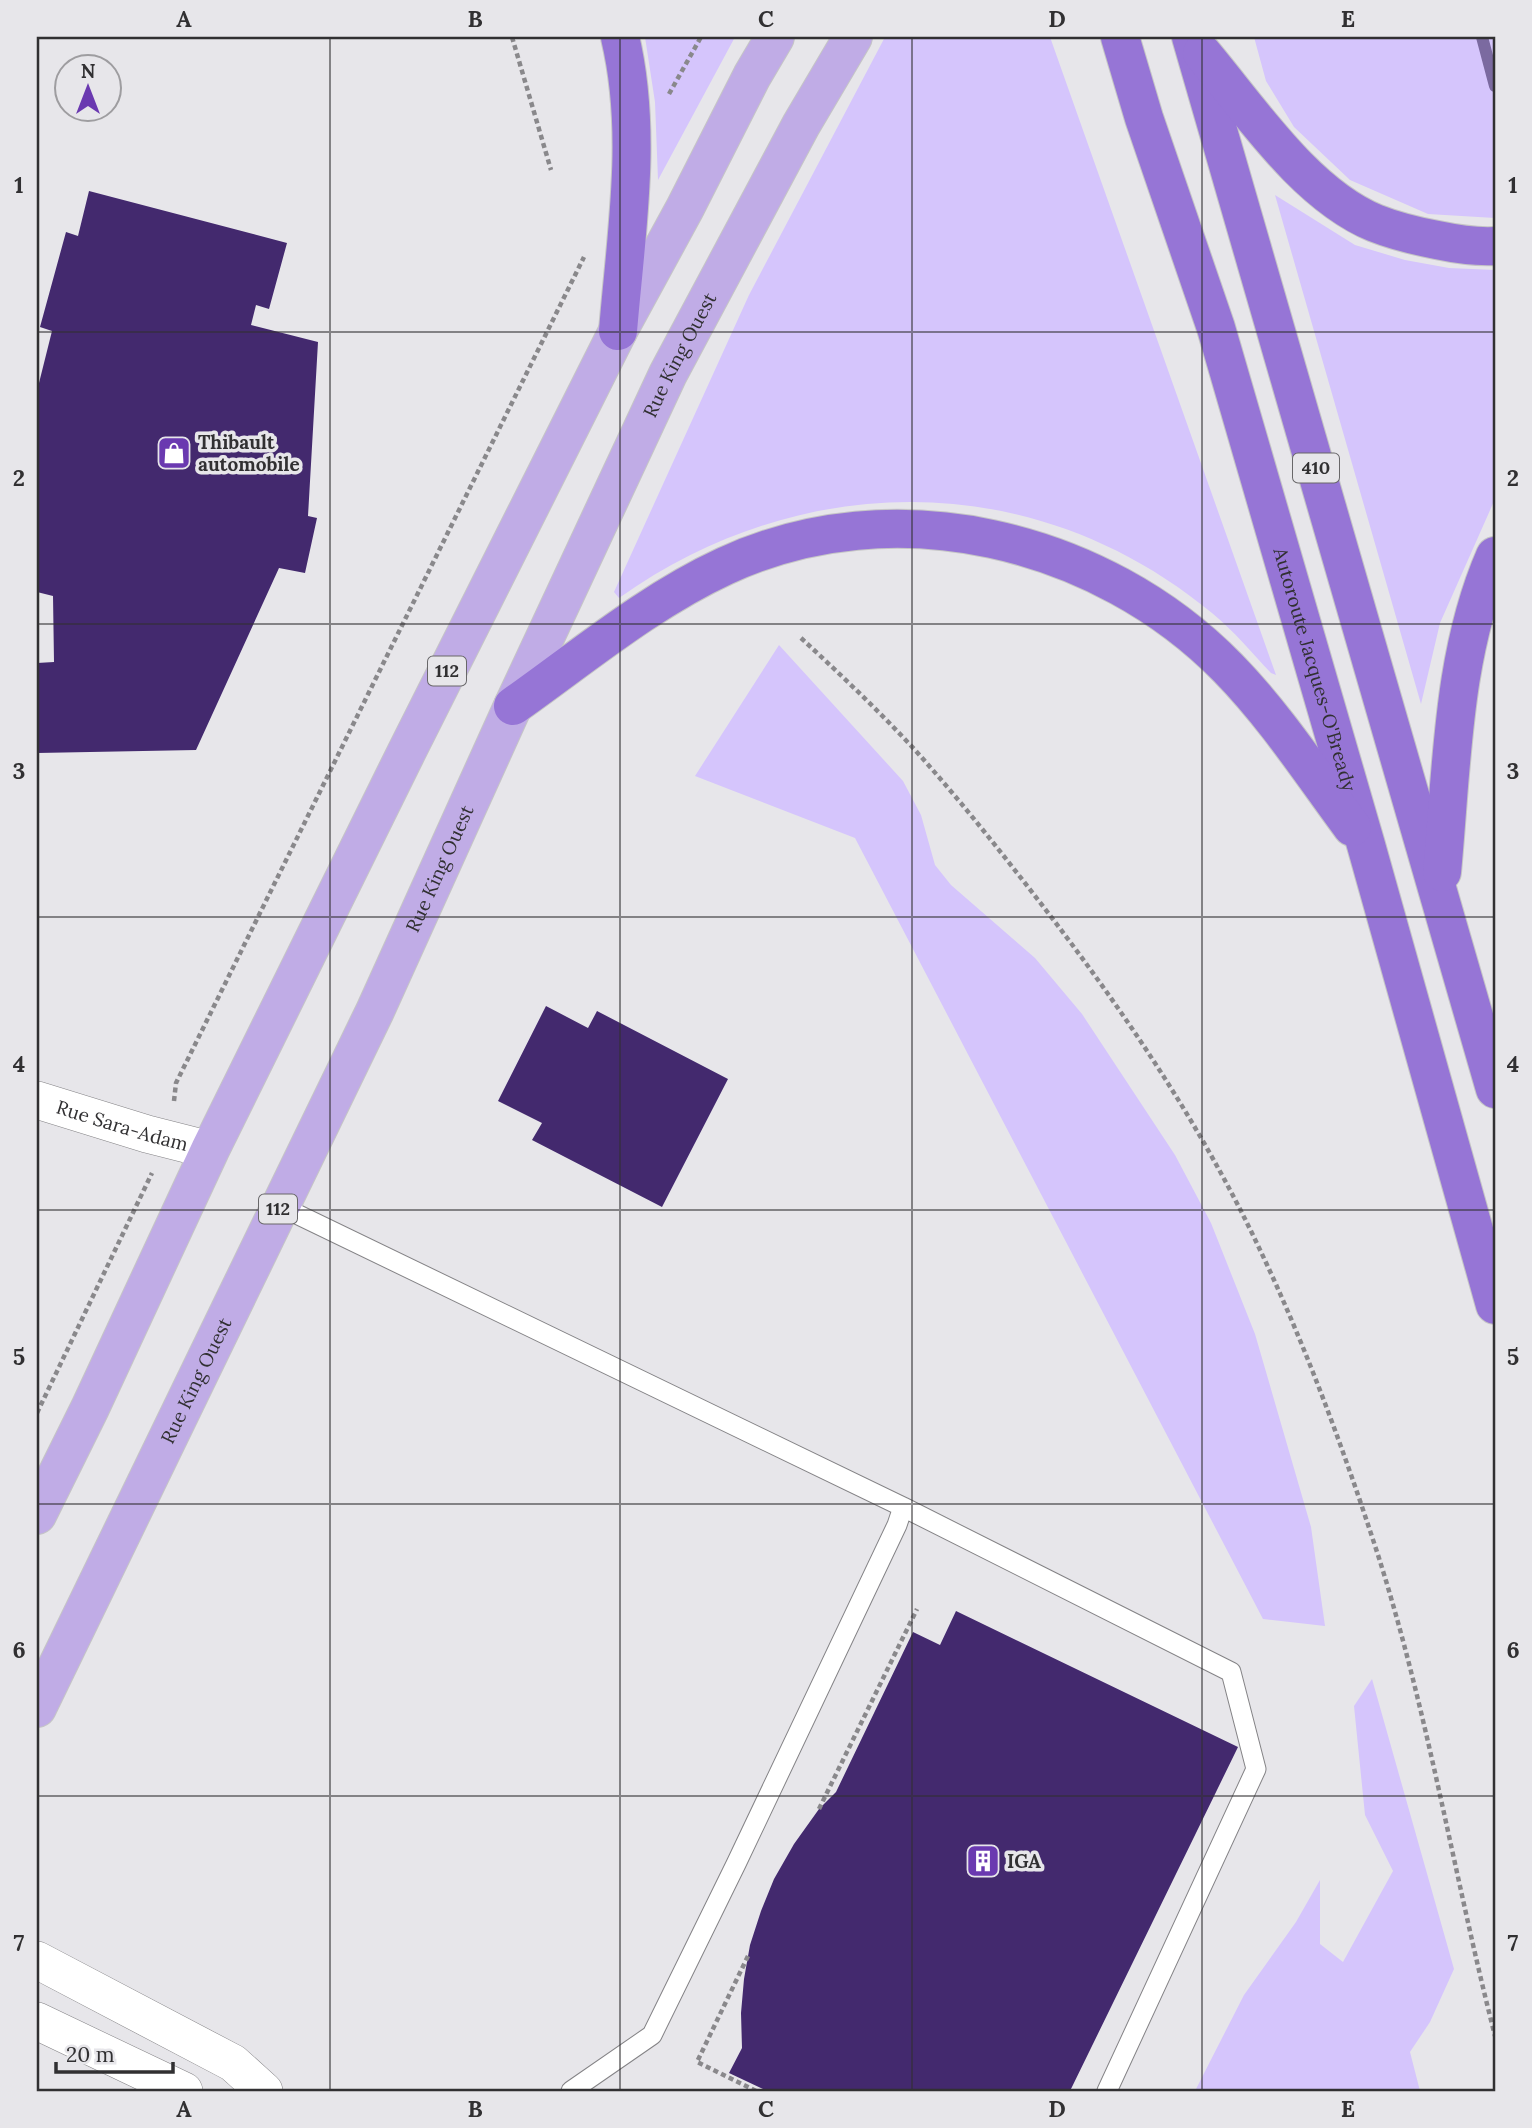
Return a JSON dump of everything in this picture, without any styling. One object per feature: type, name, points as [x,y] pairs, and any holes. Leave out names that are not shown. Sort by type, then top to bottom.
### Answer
[{"type":"highway","points":[[618,331],[632,158],[620,37]]},
{"type":"highway","name":"Autoroute Jacques-O'Bready","points":[[1121,37],[1144,118],[1216,328],[1366,845],[1495,1305]]},
{"type":"highway","points":[[1192,39],[1304,176],[1340,203],[1375,223],[1419,237],[1466,245],[1495,246]]},
{"type":"highway","name":"410","points":[[1192,39],[1495,1089]]},
{"type":"highway","points":[[513,706],[656,604],[704,576],[752,555],[800,540],[855,531],[908,529],[983,537],[1037,550],[1087,568],[1134,593],[1194,637],[1228,667],[1253,695],[1366,845]]},
{"type":"highway","points":[[1440,895],[1463,666],[1481,591],[1495,556]]},
{"type":"main road","name":"112","points":[[37,1515],[210,1150],[618,331],[775,37]]},
{"type":"main road","name":"Rue King Ouest","points":[[37,1708],[375,1011],[625,463],[701,308],[801,125],[853,37]]},
{"type":"street","name":"Rue Sara-Adam","points":[[37,1100],[210,1150]]},
{"type":"street","points":[[37,1960],[233,2063],[264,2091]]},
{"type":"street","points":[[37,2021],[184,2091]]},
{"type":"lane","points":[[279,1206],[903,1507],[1231,1672],[1256,1769],[1107,2091]]},
{"type":"lane","points":[[570,2091],[652,2035],[736,1864],[897,1525],[903,1507]]},
{"type":"path","points":[[512,37],[551,170]]},
{"type":"path","points":[[667,97],[701,37]]},
{"type":"path","points":[[37,1413],[168,1139],[176,1083],[589,246]]},
{"type":"path","points":[[801,638],[912,747],[956,796],[1088,965],[1174,1091],[1241,1211],[1297,1333],[1379,1558],[1426,1735],[1495,2036]]},
{"type":"path","points":[[819,1809],[916,1609]]},
{"type":"path","points":[[748,1956],[697,2062],[756,2091]]},
{"type":"shaded area","points":[[645,37],[735,37],[658,180],[655,102]]},
{"type":"shaded area","points":[[885,37],[1050,37],[1276,675],[1212,613],[1143,565],[1071,531],[995,510],[918,502],[841,507],[764,525],[690,555],[619,598],[614,592],[749,295]]},
{"type":"shaded area","points":[[1254,37],[1495,37],[1495,218],[1428,214],[1350,180],[1294,127],[1266,81]]},
{"type":"shaded area","points":[[1275,195],[1355,245],[1405,260],[1449,268],[1495,270],[1495,499],[1440,623],[1421,704]]},
{"type":"shaded area","points":[[779,645],[903,781],[921,815],[935,865],[951,885],[1035,958],[1082,1014],[1175,1155],[1211,1223],[1255,1334],[1311,1527],[1325,1626],[1263,1619],[855,838],[695,776]]},
{"type":"shaded area","points":[[1372,1679],[1454,1969],[1430,2022],[1410,2052],[1420,2091],[1195,2091],[1244,1995],[1296,1922],[1320,1880],[1320,1944],[1343,1962],[1393,1871],[1365,1815],[1354,1706]]},
{"type":"building","name":"Thibault automobile","points":[[89,191],[287,243],[269,309],[256,305],[251,325],[318,342],[308,516],[317,518],[305,573],[279,568],[196,750],[37,753],[37,663],[54,662],[53,596],[37,592],[37,391],[52,331],[40,327],[66,232],[78,236]]},
{"type":"building","points":[[546,1006],[588,1028],[597,1011],[728,1079],[662,1207],[532,1140],[542,1123],[498,1101]]},
{"type":"building","name":"IGA","points":[[956,1611],[1238,1747],[1070,2091],[767,2091],[729,2073],[742,2048],[744,1979],[750,1945],[761,1911],[774,1879],[794,1844],[819,1809],[836,1792],[913,1632],[940,1645]]},
{"type":"waterway","points":[[1482,37],[1495,86]]},
{"type":"place","name":"Thibault automobile","points":[[174,453]]},
{"type":"place","name":"IGA","points":[[983,1861]]}]
